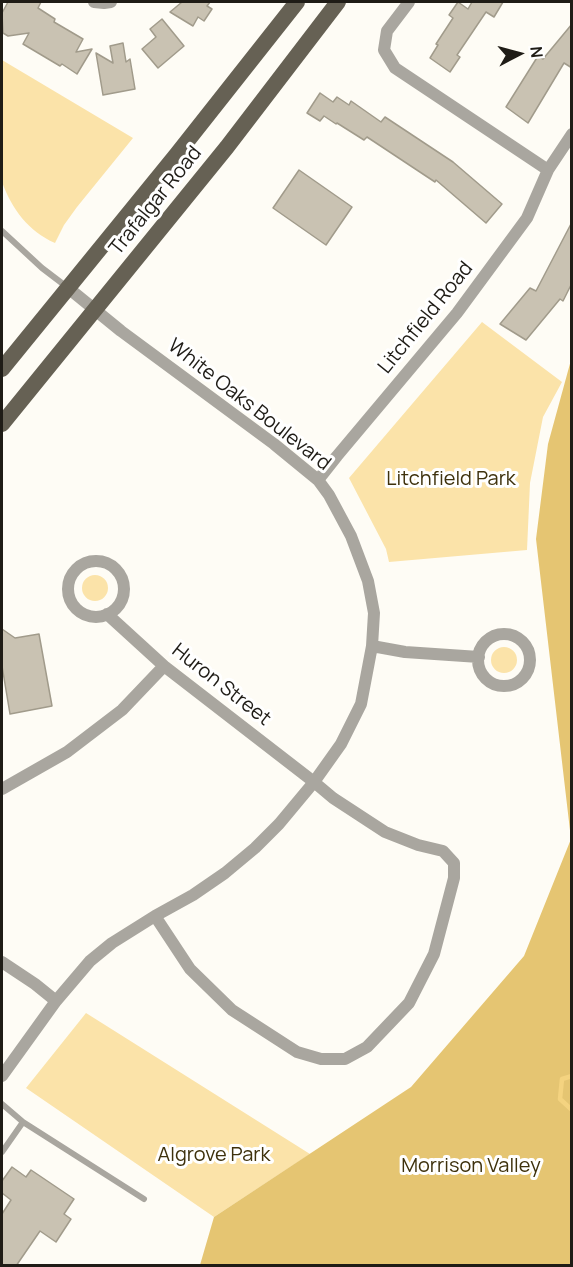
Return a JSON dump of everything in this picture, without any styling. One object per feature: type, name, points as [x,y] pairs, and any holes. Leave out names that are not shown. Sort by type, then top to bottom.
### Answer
[{"type":"main road","name":"Trafalgar Road","points":[[2,369],[297,2]]},
{"type":"main road","name":"Trafalgar Road","points":[[2,424],[227,147],[338,2]]},
{"type":"street","points":[[94,2],[111,2]]},
{"type":"street","points":[[409,2],[387,31],[384,50],[395,68],[548,170]]},
{"type":"street","name":"Litchfield Road","points":[[318,480],[457,313],[527,218],[548,170],[572,134]]},
{"type":"street","name":"White Oaks Boulevard","points":[[2,1076],[56,1001],[98,955],[112,943],[193,895],[225,873],[279,824],[314,782],[341,744],[361,704],[372,646],[374,613],[368,581],[351,536],[329,495],[318,480],[274,444],[130,338],[67,287]]},
{"type":"street","points":[[89,561],[107,562],[115,568],[124,584],[121,602],[107,614],[90,616],[74,606],[70,598],[68,589],[74,572],[89,561]]},
{"type":"street","name":"Huron Street","points":[[107,614],[164,666],[333,798],[385,832],[418,845],[443,851],[454,863],[454,878],[434,954],[409,1003],[367,1047],[345,1059],[321,1059],[297,1052],[232,1010],[190,969],[155,916]]},
{"type":"street","points":[[500,635],[508,635],[523,643],[530,657],[526,674],[513,685],[504,686],[488,681],[479,666],[479,657],[486,642],[500,635]]},
{"type":"street","points":[[372,646],[405,652],[479,657]]},
{"type":"street","points":[[2,789],[67,752],[122,710],[164,666]]},
{"type":"street","points":[[2,962],[56,1001]]},
{"type":"lane","points":[[2,231],[42,268],[67,287]]},
{"type":"lane","points":[[2,1104],[23,1122],[144,1199]]},
{"type":"lane","points":[[2,1152],[23,1122]]},
{"type":"green space","points":[[2,60],[133,138],[77,207],[55,243],[29,226],[22,218],[2,182]]},
{"type":"green space","name":"Litchfield Park","points":[[482,322],[562,382],[543,417],[530,483],[527,550],[389,562],[386,549],[349,478]]},
{"type":"green space","points":[[571,360],[571,839],[536,539],[548,444]]},
{"type":"green space","points":[[95,575],[105,578],[108,588],[105,598],[95,601],[85,598],[82,588],[85,578]]},
{"type":"green space","points":[[504,647],[514,650],[517,660],[514,670],[504,673],[494,670],[491,660],[494,650]]},
{"type":"green space","name":"Morrison Valley","points":[[571,839],[571,1265],[200,1265],[214,1217],[411,1087],[524,956]]},
{"type":"green space","name":"Algrove Park","points":[[86,1013],[310,1154],[214,1217],[26,1088]]},
{"type":"building","points":[[8,2],[41,2],[38,8],[55,19],[54,22],[83,39],[76,52],[92,49],[77,74],[23,44],[29,33],[8,36],[3,33],[2,13]]},
{"type":"building","points":[[182,2],[210,2],[207,6],[212,9],[204,21],[198,17],[193,26],[170,12]]},
{"type":"building","points":[[458,2],[468,9],[472,2],[503,2],[494,17],[486,12],[457,55],[460,57],[450,72],[430,58],[453,18],[449,15]]},
{"type":"building","points":[[162,19],[184,46],[158,68],[142,49],[156,37],[150,29]]},
{"type":"building","points":[[572,24],[572,68],[564,63],[528,123],[506,107],[538,56],[543,59]]},
{"type":"building","points":[[123,43],[126,62],[130,59],[135,89],[103,95],[96,53],[113,63],[110,46]]},
{"type":"building","points":[[320,93],[333,102],[337,97],[349,105],[351,101],[381,122],[385,117],[453,162],[502,204],[486,223],[436,180],[435,182],[367,137],[364,140],[324,116],[320,121],[307,113]]},
{"type":"building","points":[[299,170],[352,207],[326,245],[273,208]]},
{"type":"building","points":[[572,222],[572,283],[563,301],[560,299],[526,340],[500,324],[530,288],[536,291]]},
{"type":"building","points":[[2,629],[15,638],[39,634],[52,706],[10,714],[2,666]]},
{"type":"building","points":[[12,1167],[26,1177],[31,1170],[74,1199],[64,1214],[71,1219],[56,1242],[40,1231],[16,1266],[2,1266],[2,1214],[11,1200],[2,1193],[2,1181]]},
{"type":"waterway","points":[[572,1076],[562,1079],[560,1099],[572,1110]]}]
